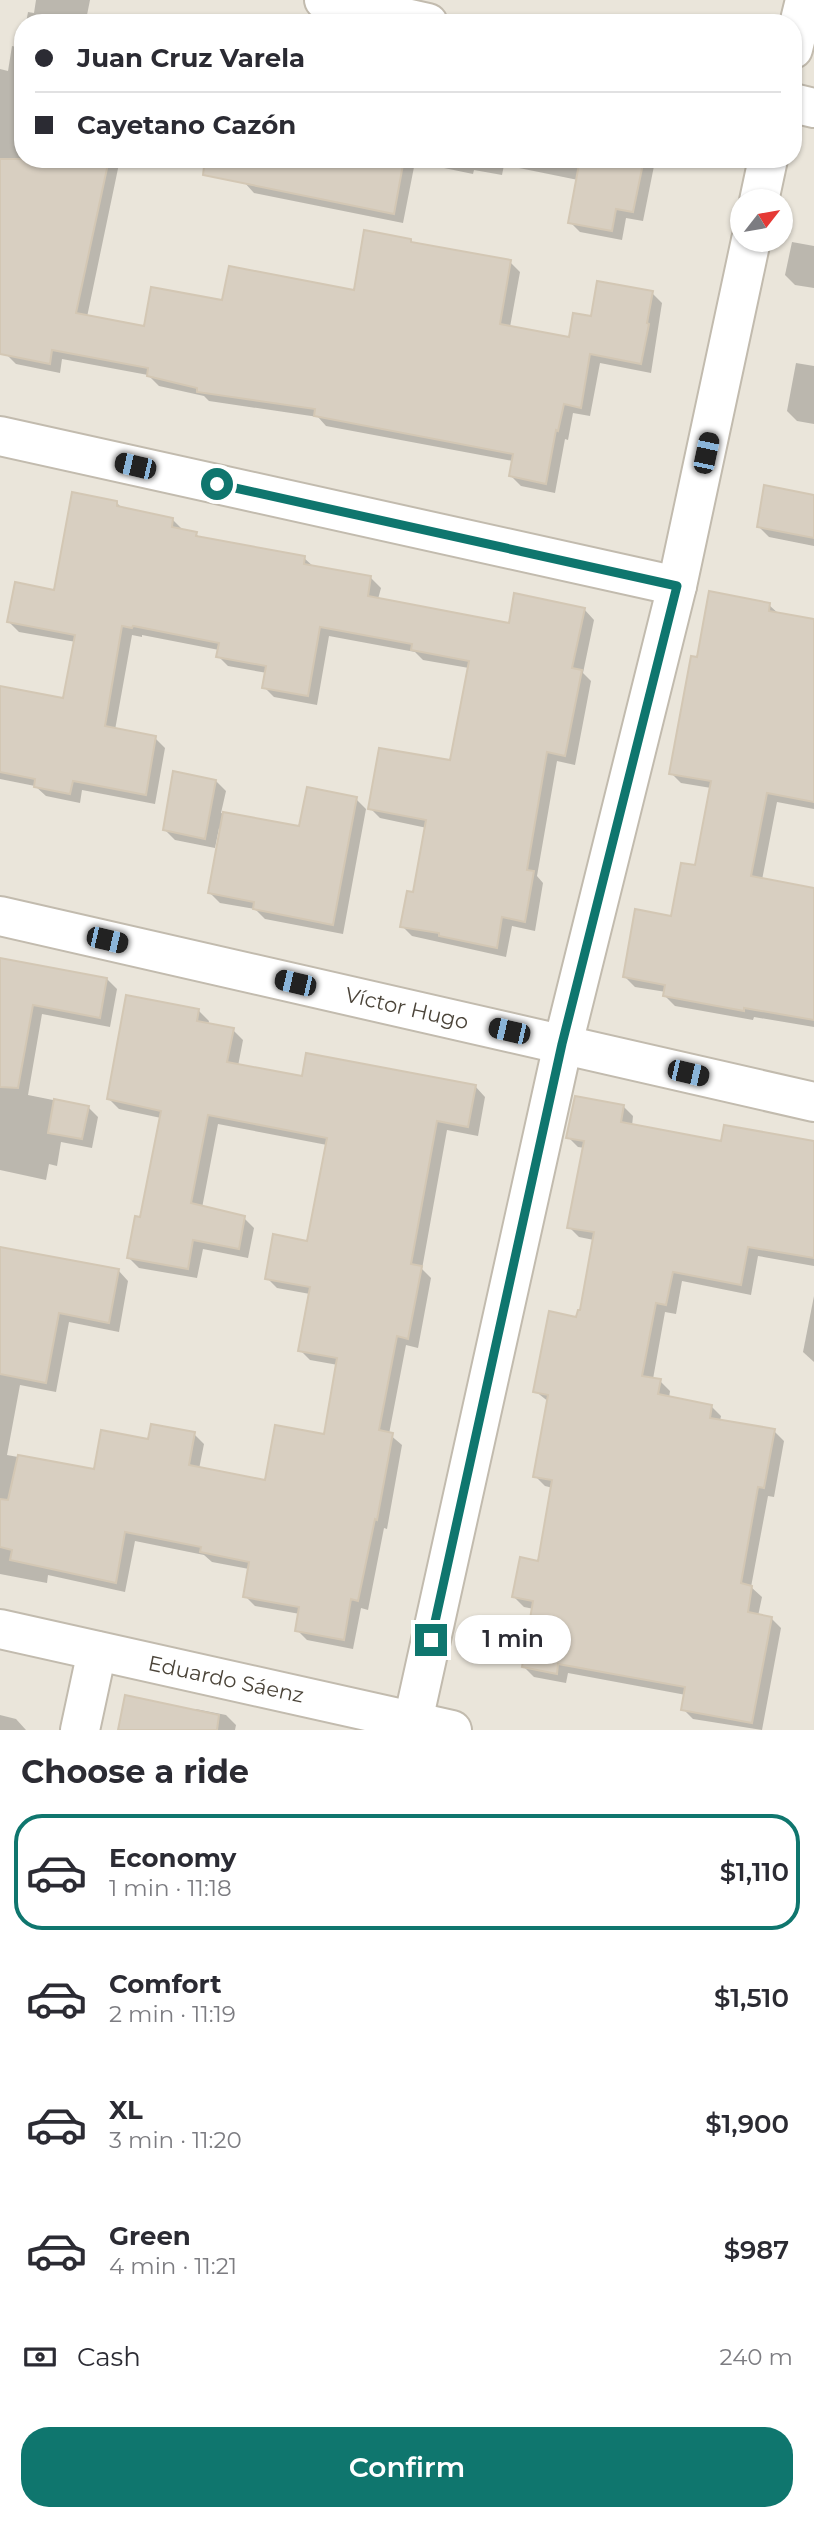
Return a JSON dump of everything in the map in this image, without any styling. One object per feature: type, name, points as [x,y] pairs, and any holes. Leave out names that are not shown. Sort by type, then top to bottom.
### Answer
[{"type":"street","points":[[324,0],[387,14]]},
{"type":"street","points":[[762,189],[766,168]]},
{"type":"street","points":[[413,1721],[562,1044],[677,586],[748,252]]},
{"type":"street","points":[[0,436],[677,586]]},
{"type":"street","name":"Víctor Hugo","points":[[0,916],[814,1102]]},
{"type":"street","name":"Eduardo Sáenz","points":[[0,1629],[452,1730]]},
{"type":"street","points":[[80,1730],[97,1651]]},
{"type":"shaded area","points":[[0,0],[814,0],[814,1730],[0,1730]]},
{"type":"building","points":[[0,159],[14,159],[14,168],[107,168],[76,313],[144,326],[151,287],[222,300],[229,266],[354,290],[364,230],[411,239],[411,242],[511,260],[500,324],[569,337],[573,313],[591,316],[597,281],[653,291],[641,364],[590,354],[581,408],[564,404],[546,484],[509,476],[513,454],[314,416],[315,409],[197,392],[197,388],[147,376],[148,368],[52,350],[50,364],[0,354]]},
{"type":"building","points":[[204,168],[402,168],[394,214],[203,175]]},
{"type":"building","points":[[578,168],[642,168],[633,212],[616,209],[612,231],[568,223]]},
{"type":"building","points":[[764,485],[814,495],[814,538],[757,527]]},
{"type":"building","points":[[72,492],[117,501],[117,506],[173,518],[172,527],[197,532],[196,536],[305,556],[304,564],[371,576],[368,596],[509,623],[514,593],[585,608],[572,668],[582,670],[565,756],[547,752],[527,870],[534,871],[525,922],[502,917],[497,948],[439,936],[439,933],[400,927],[407,891],[413,892],[426,820],[368,809],[379,748],[450,760],[469,661],[411,650],[412,644],[320,627],[308,696],[262,688],[266,666],[216,657],[219,643],[122,626],[105,726],[156,736],[146,795],[73,781],[70,794],[34,787],[35,779],[0,772],[0,686],[63,698],[75,635],[7,622],[15,582],[54,590]]},
{"type":"building","points":[[709,591],[770,603],[769,611],[814,619],[814,802],[767,793],[751,876],[814,888],[814,1020],[663,996],[665,985],[623,977],[635,909],[671,916],[681,863],[695,865],[711,781],[669,774],[691,656],[697,657]]},
{"type":"building","points":[[173,771],[216,780],[205,839],[163,830]]},
{"type":"building","points":[[307,787],[357,797],[333,925],[253,909],[254,902],[208,893],[223,812],[299,826]]},
{"type":"building","points":[[0,958],[107,978],[100,1018],[33,1005],[18,1088],[0,1087]]},
{"type":"building","points":[[126,995],[199,1009],[197,1021],[234,1028],[227,1062],[302,1076],[306,1053],[476,1085],[468,1127],[437,1121],[411,1264],[422,1266],[408,1339],[397,1336],[379,1430],[393,1433],[358,1601],[351,1599],[344,1640],[295,1631],[299,1607],[243,1597],[249,1562],[200,1552],[201,1547],[125,1532],[116,1583],[10,1560],[12,1550],[0,1547],[0,1499],[8,1500],[18,1455],[94,1469],[101,1430],[148,1439],[151,1424],[195,1432],[189,1465],[265,1480],[275,1425],[324,1434],[337,1358],[298,1351],[310,1287],[265,1279],[273,1234],[307,1241],[327,1138],[208,1115],[191,1203],[245,1216],[239,1249],[193,1240],[188,1269],[127,1258],[135,1216],[140,1217],[161,1111],[107,1099]]},
{"type":"building","points":[[575,1096],[624,1105],[621,1122],[721,1141],[724,1125],[814,1141],[814,1258],[748,1247],[741,1285],[673,1272],[666,1305],[656,1303],[642,1376],[661,1379],[658,1394],[712,1405],[710,1418],[775,1429],[764,1488],[758,1487],[741,1583],[752,1586],[748,1612],[772,1617],[752,1723],[681,1710],[685,1687],[558,1664],[557,1674],[522,1667],[533,1601],[512,1597],[520,1557],[538,1561],[552,1480],[533,1477],[548,1395],[533,1392],[549,1311],[576,1317],[580,1310],[594,1232],[567,1228],[584,1141],[566,1138]]},
{"type":"building","points":[[54,1099],[89,1106],[82,1139],[48,1133]]},
{"type":"building","points":[[0,1247],[119,1269],[109,1323],[59,1313],[46,1383],[0,1374]]},
{"type":"building","points":[[125,1695],[219,1715],[217,1730],[118,1730]]},
{"type":"route","points":[[217,484],[677,586],[562,1044],[431,1640]]}]
